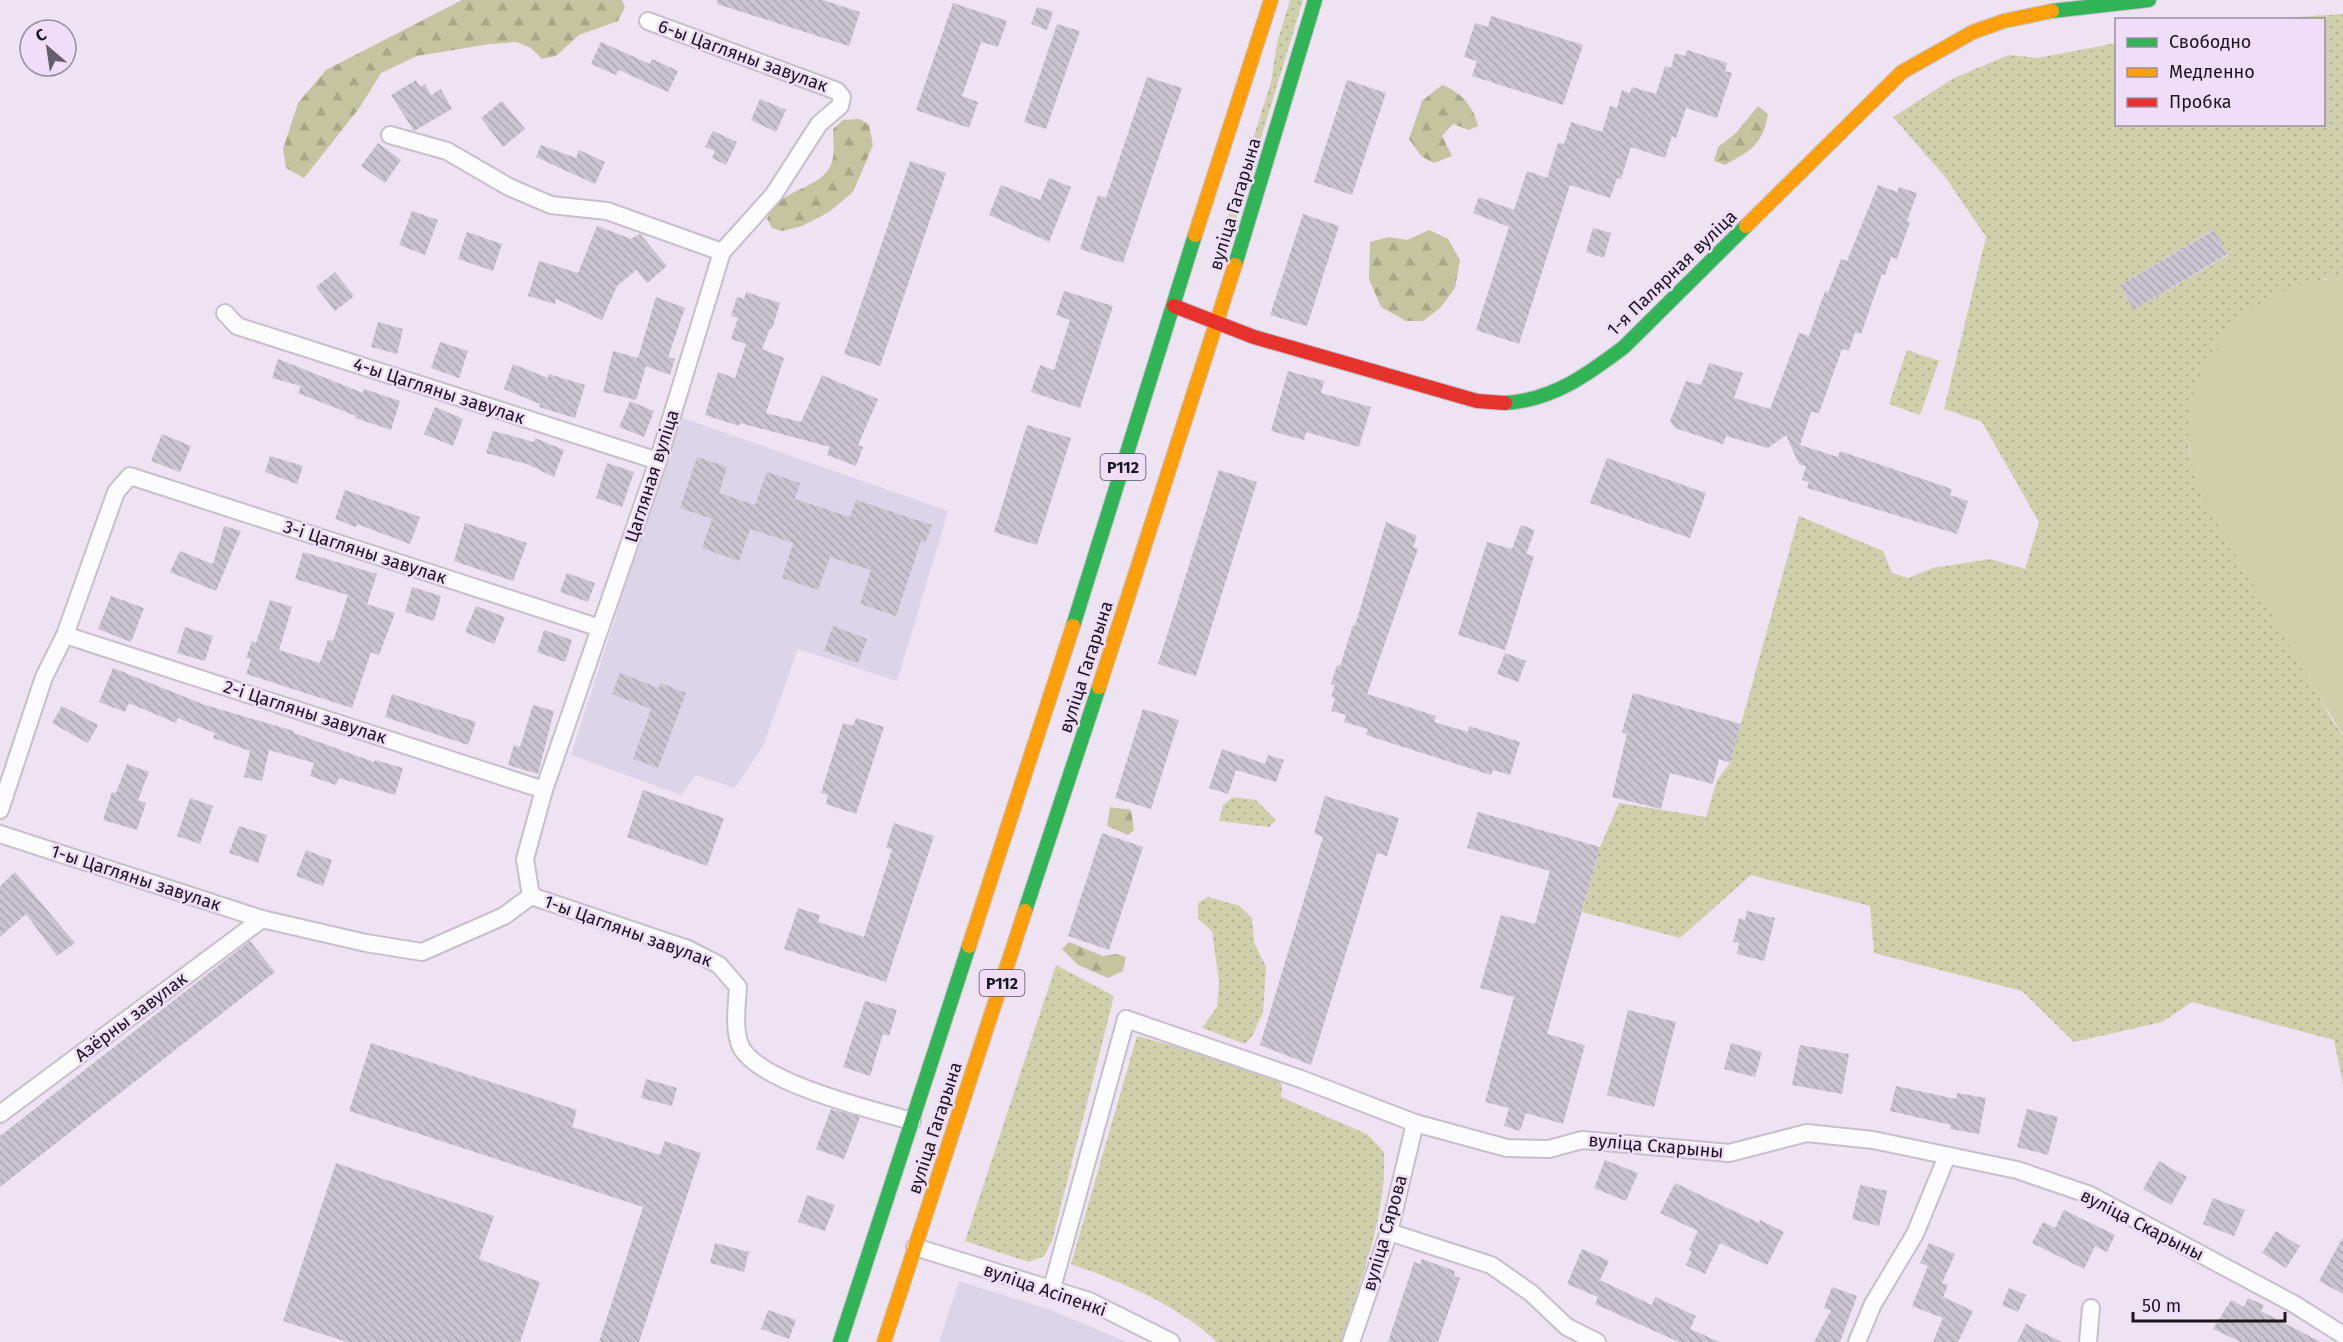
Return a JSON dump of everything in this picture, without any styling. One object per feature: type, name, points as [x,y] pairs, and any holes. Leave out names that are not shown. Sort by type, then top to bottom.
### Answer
[{"type":"main road","name":"вуліца Гагарына","points":[[840,1342],[912,1121],[997,878],[1271,0]]},
{"type":"main road","name":"вуліца Гагарына","points":[[884,1342],[1028,888],[1218,323],[1316,0]]},
{"type":"main road","name":"1-я Палярная вуліца","points":[[1174,306],[1254,337],[1478,401],[1501,404],[1541,399],[1580,381],[1624,347],[1902,72],[1944,46],[1985,27],[2040,12],[2149,0]]},
{"type":"street","name":"6-ы Цагляны завулак","points":[[648,21],[837,91]]},
{"type":"street","name":"Цагляная вуліца","points":[[531,896],[525,859],[544,790],[658,461],[722,252],[774,194],[819,124],[840,106],[842,97],[837,91]]},
{"type":"street","points":[[390,135],[447,151],[509,187],[551,205],[607,211],[722,252]]},
{"type":"street","name":"4-ы Цагляны завулак","points":[[225,313],[237,326],[658,461]]},
{"type":"street","name":"3-і Цагляны завулак","points":[[65,635],[116,492],[130,476],[600,628]]},
{"type":"street","points":[[0,810],[44,677],[65,635]]},
{"type":"street","name":"2-і Цагляны завулак","points":[[65,635],[544,790]]},
{"type":"street","name":"1-ы Цагляны завулак","points":[[0,834],[262,919],[366,943],[422,952],[504,916],[531,896],[688,949],[719,964],[738,987],[736,1015],[740,1045],[753,1063],[774,1076],[912,1121]]},
{"type":"street","name":"Азёрны завулак","points":[[0,1114],[262,919]]},
{"type":"street","name":"вуліца Скарыны","points":[[1052,1288],[1126,1019],[1301,1079],[1414,1123],[1507,1148],[1549,1149],[1582,1140],[1729,1153],[1807,1133],[1873,1140],[2017,1170],[2090,1195],[2294,1304],[2343,1335]]},
{"type":"street","name":"вуліца Сярова","points":[[1351,1342],[1389,1232],[1414,1123]]},
{"type":"street","points":[[1857,1342],[1873,1304],[1915,1234],[1947,1156]]},
{"type":"street","points":[[1389,1232],[1491,1264],[1531,1293],[1567,1327],[1598,1342]]},
{"type":"street","name":"вуліца Асіпенкі","points":[[915,1247],[1089,1301],[1172,1342]]},
{"type":"street","points":[[2088,1342],[2091,1308]]},
{"type":"shaded area","points":[[680,417],[948,511],[897,681],[798,649],[763,746],[735,788],[695,775],[681,795],[571,755]]},
{"type":"shaded area","points":[[959,1281],[1051,1310],[1127,1342],[939,1342]]},
{"type":"green space","points":[[462,0],[622,0],[625,7],[618,21],[579,35],[556,56],[542,59],[531,48],[516,42],[490,44],[417,56],[381,73],[360,107],[304,178],[286,168],[283,149],[298,103],[326,70]]},
{"type":"green space","points":[[1290,0],[1303,0],[1228,247],[1220,244],[1271,82],[1277,43]]},
{"type":"green space","points":[[2343,14],[2343,278],[2324,279],[2194,391],[2189,421],[2189,451],[2332,720],[2343,736],[2343,1084],[2334,1040],[2192,1002],[2162,1022],[2074,1042],[2022,991],[1874,953],[1870,906],[1751,875],[1680,938],[1582,912],[1600,847],[1619,803],[1706,817],[1717,780],[1730,763],[1799,516],[1883,551],[1892,573],[1908,578],[1933,568],[1990,559],[2025,569],[2039,522],[1982,422],[1944,409],[1986,237],[1946,178],[1893,117],[1954,78],[2009,55],[2038,58],[2115,43],[2115,126],[2325,126],[2325,18],[2283,18]],"holes":[[[2213,230],[2228,255],[2134,310],[2120,285]]]},
{"type":"green space","points":[[1442,85],[1466,101],[1478,126],[1469,130],[1453,124],[1442,136],[1452,156],[1434,163],[1421,156],[1409,139],[1422,101]]},
{"type":"green space","points":[[1758,106],[1768,114],[1759,140],[1748,151],[1725,165],[1714,161],[1718,147],[1735,134]]},
{"type":"green space","points":[[860,119],[869,125],[873,145],[853,192],[829,212],[802,226],[782,231],[772,228],[767,219],[772,209],[780,201],[819,179],[827,171],[833,158],[833,129],[843,120]]},
{"type":"green space","points":[[1429,230],[1448,239],[1460,260],[1455,288],[1440,308],[1423,321],[1406,321],[1381,307],[1369,279],[1370,242],[1389,237],[1407,240]]},
{"type":"green space","points":[[2343,278],[2343,736],[2208,508],[2193,467],[2189,418],[2196,386],[2209,357],[2228,331],[2252,310],[2279,293],[2310,283]]},
{"type":"green space","points":[[1907,350],[1939,361],[1920,415],[1889,404]]},
{"type":"green space","points":[[1233,797],[1256,800],[1276,820],[1269,827],[1219,821],[1223,805]]},
{"type":"green space","points":[[1110,807],[1131,810],[1134,830],[1128,835],[1107,826]]},
{"type":"green space","points":[[1208,897],[1240,906],[1252,918],[1254,942],[1266,967],[1263,1012],[1253,1035],[1245,1044],[1202,1028],[1217,1007],[1219,982],[1212,931],[1198,919],[1198,903]]},
{"type":"green space","points":[[1069,942],[1103,956],[1117,954],[1126,957],[1123,971],[1108,978],[1078,965],[1062,949]]},
{"type":"green space","points":[[1056,965],[1114,996],[1052,1241],[1044,1256],[1029,1262],[965,1241]]},
{"type":"green space","points":[[1137,1036],[1273,1073],[1282,1085],[1281,1097],[1367,1134],[1384,1152],[1384,1176],[1377,1224],[1341,1342],[1217,1342],[1184,1316],[1167,1306],[1130,1287],[1071,1264]]},
{"type":"building","points":[[717,0],[823,0],[860,12],[849,46],[717,4]]},
{"type":"building","points":[[953,3],[1007,21],[998,47],[981,42],[962,96],[978,102],[969,128],[916,110]]},
{"type":"building","points":[[1037,7],[1053,12],[1047,30],[1031,24]]},
{"type":"building","points":[[1491,16],[1583,45],[1563,105],[1472,76],[1477,61],[1464,57],[1475,23],[1488,27]]},
{"type":"building","points":[[1057,24],[1080,31],[1046,129],[1024,122]]},
{"type":"building","points":[[601,42],[650,64],[652,59],[678,71],[668,92],[619,70],[616,75],[591,64]]},
{"type":"building","points":[[1687,50],[1727,63],[1725,71],[1732,73],[1717,118],[1686,108],[1676,138],[1672,136],[1665,158],[1631,147],[1621,179],[1617,178],[1610,198],[1570,185],[1519,344],[1476,330],[1509,227],[1473,213],[1479,197],[1514,210],[1527,171],[1547,178],[1558,143],[1564,144],[1571,122],[1602,132],[1610,106],[1617,108],[1622,90],[1630,93],[1632,87],[1656,94],[1665,66],[1671,68],[1675,53],[1685,56]]},
{"type":"building","points":[[1147,77],[1182,88],[1123,263],[1080,249],[1098,195],[1106,198]]},
{"type":"building","points":[[416,80],[420,87],[425,84],[431,95],[441,89],[452,109],[414,131],[391,95]]},
{"type":"building","points":[[1347,80],[1386,93],[1352,195],[1314,182]]},
{"type":"building","points":[[760,99],[786,110],[776,132],[751,120]]},
{"type":"building","points":[[502,101],[525,129],[503,147],[481,118]]},
{"type":"building","points":[[713,131],[737,142],[726,165],[712,158],[715,151],[705,147]]},
{"type":"building","points":[[378,143],[401,160],[385,183],[361,166]]},
{"type":"building","points":[[541,145],[576,158],[579,150],[605,162],[595,184],[536,157]]},
{"type":"building","points":[[910,161],[946,173],[880,366],[844,354]]},
{"type":"building","points":[[1049,178],[1071,187],[1049,242],[989,215],[1001,185],[1040,200]]},
{"type":"building","points":[[1878,185],[1897,192],[1899,187],[1917,193],[1907,221],[1910,222],[1897,259],[1891,257],[1885,275],[1882,274],[1861,334],[1855,332],[1849,351],[1842,349],[1819,413],[1811,412],[1800,445],[1838,457],[1840,451],[1952,489],[1950,495],[1968,501],[1957,534],[1807,488],[1809,482],[1802,480],[1806,466],[1799,464],[1786,435],[1768,448],[1726,436],[1723,444],[1675,428],[1670,421],[1686,381],[1701,385],[1709,363],[1743,373],[1734,398],[1770,409],[1799,333],[1809,336],[1825,291],[1828,293],[1841,259],[1847,261]]},
{"type":"building","points":[[412,211],[438,220],[425,255],[399,245]]},
{"type":"building","points":[[1303,214],[1339,226],[1307,326],[1270,315]]},
{"type":"building","points":[[597,226],[631,239],[640,234],[667,266],[647,283],[636,270],[617,286],[602,320],[556,299],[555,304],[528,296],[539,261],[578,273]]},
{"type":"building","points":[[1593,228],[1611,233],[1604,258],[1586,252]]},
{"type":"building","points":[[2214,230],[2228,254],[2134,310],[2120,285]]},
{"type":"building","points":[[467,232],[502,244],[493,271],[458,259]]},
{"type":"building","points":[[335,272],[354,296],[335,311],[316,287]]},
{"type":"building","points":[[1064,291],[1113,306],[1080,408],[1031,392],[1040,365],[1054,370],[1070,320],[1056,315]]},
{"type":"building","points":[[746,292],[780,303],[772,329],[770,328],[762,349],[784,358],[766,413],[801,422],[822,375],[878,399],[858,445],[863,447],[856,466],[827,455],[830,447],[740,423],[739,426],[705,415],[718,372],[735,378],[746,344],[731,339],[738,318],[731,316],[737,297],[744,299]]},
{"type":"building","points":[[656,297],[685,308],[668,357],[675,359],[670,375],[646,366],[636,400],[603,392],[613,351],[638,358]]},
{"type":"building","points":[[378,322],[403,329],[397,354],[371,347]]},
{"type":"building","points":[[440,342],[468,351],[459,378],[431,368]]},
{"type":"building","points":[[278,359],[363,393],[364,389],[400,401],[391,430],[355,418],[356,416],[298,393],[301,386],[272,378]]},
{"type":"building","points":[[513,364],[548,378],[549,374],[585,385],[575,418],[539,407],[540,404],[504,389]]},
{"type":"building","points":[[1288,371],[1324,381],[1321,393],[1371,407],[1359,447],[1306,432],[1304,440],[1271,431]]},
{"type":"building","points":[[630,401],[654,411],[644,437],[619,427]]},
{"type":"building","points":[[435,407],[463,419],[453,446],[424,434]]},
{"type":"building","points":[[1027,425],[1071,438],[1037,545],[994,532]]},
{"type":"building","points":[[493,431],[534,442],[535,438],[564,450],[554,477],[527,464],[486,453]]},
{"type":"building","points":[[162,434],[191,446],[180,472],[151,461]]},
{"type":"building","points":[[270,456],[303,466],[297,484],[265,472]]},
{"type":"building","points":[[697,457],[727,467],[719,493],[755,505],[767,472],[800,483],[795,499],[850,517],[856,500],[932,525],[925,543],[921,541],[896,616],[860,604],[871,570],[830,557],[818,590],[782,578],[793,543],[750,529],[739,561],[702,548],[712,519],[680,508]]},
{"type":"building","points":[[1607,458],[1706,493],[1690,538],[1590,503]]},
{"type":"building","points":[[607,463],[634,472],[622,507],[596,498]]},
{"type":"building","points":[[1219,470],[1257,482],[1196,676],[1158,664]]},
{"type":"building","points":[[345,490],[420,517],[410,544],[357,524],[356,527],[335,519]]},
{"type":"building","points":[[1386,522],[1417,536],[1413,547],[1418,549],[1367,694],[1436,716],[1434,722],[1468,732],[1469,726],[1520,742],[1510,775],[1493,770],[1491,775],[1366,735],[1368,729],[1344,722],[1346,715],[1331,711],[1335,698],[1331,697],[1335,685],[1331,684],[1337,665],[1340,666],[1353,625],[1355,626]]},
{"type":"building","points":[[465,523],[527,543],[513,581],[454,561]]},
{"type":"building","points":[[1521,525],[1535,530],[1526,554],[1534,556],[1505,650],[1458,635],[1487,542],[1512,549]]},
{"type":"building","points":[[224,526],[241,531],[216,591],[170,572],[180,551],[213,564]]},
{"type":"building","points":[[303,552],[377,574],[367,604],[395,613],[379,655],[371,652],[352,708],[246,674],[251,659],[246,658],[252,641],[256,643],[270,600],[292,607],[279,650],[320,663],[328,640],[333,641],[348,595],[295,579]]},
{"type":"building","points":[[567,573],[595,583],[588,602],[560,592]]},
{"type":"building","points":[[412,587],[441,596],[434,621],[405,612]]},
{"type":"building","points":[[111,596],[144,608],[131,642],[98,629]]},
{"type":"building","points":[[476,606],[505,617],[494,644],[465,632]]},
{"type":"building","points":[[833,626],[867,639],[858,663],[824,651]]},
{"type":"building","points":[[185,627],[213,636],[205,661],[177,653]]},
{"type":"building","points":[[544,630],[572,640],[565,662],[537,652]]},
{"type":"building","points":[[1505,653],[1526,661],[1518,682],[1497,674]]},
{"type":"building","points":[[113,668],[205,705],[294,731],[294,733],[374,762],[375,760],[403,768],[395,795],[339,778],[336,785],[310,776],[314,763],[269,750],[262,781],[244,777],[250,751],[213,738],[215,733],[178,718],[176,723],[129,703],[125,712],[99,702]]},
{"type":"building","points":[[620,673],[659,688],[661,683],[686,693],[658,768],[633,759],[651,709],[612,694]]},
{"type":"building","points":[[1633,693],[1741,724],[1730,763],[1719,759],[1713,784],[1670,773],[1661,809],[1612,797],[1627,734],[1622,732]]},
{"type":"building","points":[[392,694],[476,722],[468,745],[385,717]]},
{"type":"building","points":[[533,705],[554,711],[538,774],[508,765],[514,745],[520,747]]},
{"type":"building","points":[[62,706],[98,725],[88,743],[52,723]]},
{"type":"building","points":[[1143,709],[1179,720],[1151,809],[1115,798]]},
{"type":"building","points":[[856,718],[884,727],[856,814],[826,804],[828,795],[821,793],[843,723],[853,726]]},
{"type":"building","points":[[1222,749],[1265,764],[1268,755],[1284,760],[1276,782],[1236,770],[1228,794],[1209,788]]},
{"type":"building","points":[[127,764],[149,772],[138,800],[146,803],[137,830],[103,820],[112,792],[116,793]]},
{"type":"building","points":[[643,790],[724,818],[707,866],[627,837]]},
{"type":"building","points":[[1325,796],[1399,818],[1387,856],[1377,853],[1311,1065],[1260,1045],[1323,837],[1314,833]]},
{"type":"building","points":[[190,798],[213,806],[200,844],[177,836]]},
{"type":"building","points":[[1478,812],[1600,847],[1547,1034],[1585,1045],[1563,1124],[1526,1113],[1520,1131],[1504,1126],[1509,1108],[1485,1102],[1514,997],[1480,988],[1501,915],[1535,924],[1550,871],[1467,848]]},
{"type":"building","points":[[894,823],[934,836],[886,982],[784,949],[798,908],[820,915],[818,922],[864,937],[892,849],[886,848]]},
{"type":"building","points":[[239,826],[267,835],[258,863],[229,853]]},
{"type":"building","points":[[1102,833],[1143,847],[1109,950],[1068,936]]},
{"type":"building","points":[[306,850],[332,860],[323,886],[296,876]]},
{"type":"building","points":[[15,872],[75,943],[57,956],[26,914],[0,937],[0,886]]},
{"type":"building","points":[[1747,911],[1775,918],[1764,961],[1737,954],[1739,943],[1733,942],[1739,918],[1745,920]]},
{"type":"building","points":[[250,941],[275,972],[0,1187],[0,1136]]},
{"type":"building","points":[[865,1001],[897,1010],[889,1036],[883,1034],[870,1076],[843,1067]]},
{"type":"building","points":[[1628,1010],[1676,1022],[1654,1107],[1607,1095]]},
{"type":"building","points":[[371,1043],[577,1110],[572,1127],[660,1155],[665,1141],[701,1153],[639,1342],[599,1342],[643,1207],[349,1111]]},
{"type":"building","points":[[1731,1043],[1762,1052],[1755,1077],[1724,1069]]},
{"type":"building","points":[[1800,1045],[1849,1054],[1842,1094],[1792,1085]]},
{"type":"building","points":[[646,1079],[677,1088],[672,1106],[641,1098]]},
{"type":"building","points":[[1896,1086],[1956,1099],[1957,1093],[1986,1098],[1979,1134],[1950,1129],[1951,1125],[1890,1111]]},
{"type":"building","points":[[831,1109],[860,1117],[844,1159],[816,1149]]},
{"type":"building","points":[[2027,1109],[2058,1117],[2048,1155],[2017,1147]]},
{"type":"building","points":[[1605,1160],[1638,1173],[1626,1201],[1594,1188]]},
{"type":"building","points":[[2159,1161],[2187,1177],[2171,1205],[2143,1189]]},
{"type":"building","points":[[336,1163],[494,1216],[479,1259],[540,1282],[520,1342],[347,1342],[283,1321]]},
{"type":"building","points":[[1675,1183],[1759,1223],[1760,1220],[1784,1232],[1767,1265],[1720,1243],[1705,1274],[1686,1265],[1692,1251],[1689,1250],[1698,1231],[1660,1213]]},
{"type":"building","points":[[1860,1185],[1887,1191],[1879,1226],[1852,1219]]},
{"type":"building","points":[[807,1195],[835,1205],[825,1231],[798,1222]]},
{"type":"building","points":[[2213,1198],[2245,1210],[2234,1236],[2203,1224]]},
{"type":"building","points":[[2064,1210],[2115,1235],[2107,1252],[2095,1246],[2084,1269],[2032,1243],[2043,1222],[2055,1228]]},
{"type":"building","points":[[2276,1231],[2300,1246],[2286,1268],[2262,1253]]},
{"type":"building","points":[[2343,1237],[2343,1294],[2319,1281]]},
{"type":"building","points":[[715,1243],[749,1252],[744,1272],[710,1263]]},
{"type":"building","points":[[1929,1243],[1955,1254],[1942,1283],[1948,1285],[1943,1297],[1973,1311],[1958,1342],[1933,1342],[1943,1318],[1912,1306],[1928,1266],[1920,1263]]},
{"type":"building","points":[[1582,1249],[1609,1261],[1600,1280],[1652,1305],[1655,1297],[1696,1316],[1690,1329],[1720,1342],[1679,1342],[1595,1304],[1598,1297],[1567,1284]]},
{"type":"building","points":[[1422,1259],[1455,1271],[1454,1276],[1460,1278],[1438,1342],[1388,1342],[1414,1262],[1420,1264]]},
{"type":"building","points":[[1832,1287],[1857,1296],[1840,1342],[1814,1342],[1831,1310],[1824,1308]]},
{"type":"building","points":[[2009,1288],[2026,1295],[2018,1312],[2002,1305]]},
{"type":"building","points":[[2248,1298],[2264,1305],[2261,1311],[2321,1342],[2241,1342],[2213,1329],[2231,1300],[2244,1307]]},
{"type":"building","points":[[768,1310],[796,1320],[789,1339],[761,1329]]},
{"type":"building","points":[[2026,1324],[2062,1342],[2017,1342]]},
{"type":"traffic: fast","points":[[1235,265],[1315,0]]},
{"type":"traffic: fast","points":[[2052,11],[2149,0]]},
{"type":"traffic: fast","points":[[1505,403],[1539,397],[1569,384],[1624,347],[1746,226]]},
{"type":"traffic: fast","points":[[1073,626],[1195,235]]},
{"type":"traffic: fast","points":[[1025,911],[1099,687]]},
{"type":"traffic: fast","points":[[840,1342],[969,946]]},
{"type":"traffic: slow","points":[[1195,235],[1271,0]]},
{"type":"traffic: slow","points":[[1746,226],[1902,72],[1973,32],[2004,21],[2052,11]]},
{"type":"traffic: slow","points":[[1099,687],[1235,265]]},
{"type":"traffic: slow","points":[[969,946],[1073,626]]},
{"type":"traffic: slow","points":[[884,1342],[1025,911]]},
{"type":"traffic: jam","points":[[1174,306],[1254,337],[1477,401],[1505,403]]}]
